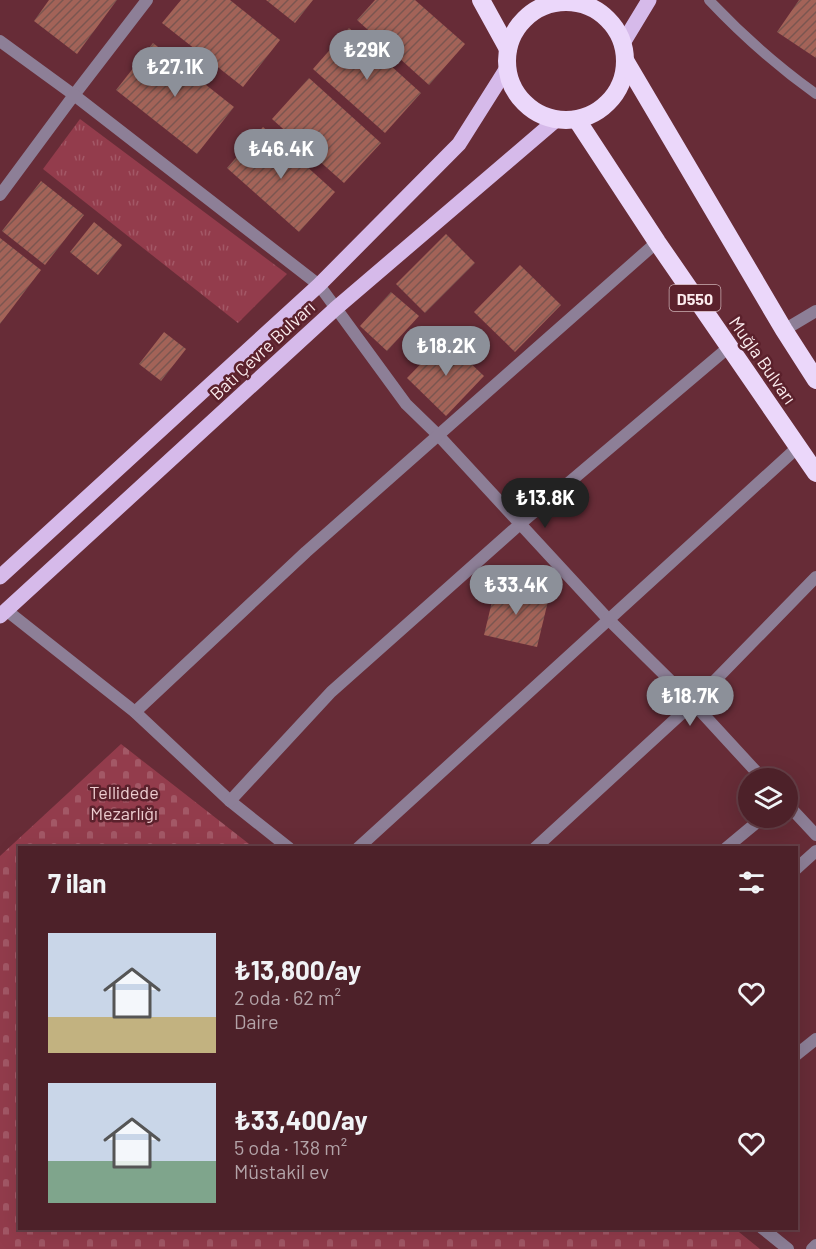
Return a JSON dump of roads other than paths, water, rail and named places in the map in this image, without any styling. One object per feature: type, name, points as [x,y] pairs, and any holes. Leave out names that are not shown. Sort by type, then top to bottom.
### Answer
[{"type":"highway","points":[[481,0],[508,49]]},
{"type":"highway","points":[[562,1],[586,4],[602,13],[615,27],[623,43],[626,62],[622,82],[612,100],[596,113],[577,120],[556,120],[538,114],[523,102],[512,87],[507,68],[508,49],[515,29],[529,14],[547,4],[562,1]]},
{"type":"highway","name":"Muğla Bulvarı","points":[[626,62],[784,330],[816,380]]},
{"type":"highway","name":"Muğla Bulvarı","points":[[577,120],[657,242],[816,473]]},
{"type":"main road","points":[[623,43],[650,0]]},
{"type":"main road","name":"Batı Çevre Bulvarı","points":[[0,577],[319,285],[459,144],[507,68]]},
{"type":"main road","name":"Batı Çevre Bulvarı","points":[[3,613],[335,309],[556,120]]},
{"type":"street","points":[[0,195],[147,0]]},
{"type":"street","points":[[0,41],[74,95],[319,285],[406,404],[439,436],[608,619],[693,703],[753,768]]},
{"type":"street","points":[[135,712],[306,552],[657,242]]},
{"type":"street","points":[[784,330],[816,311]]},
{"type":"street","points":[[230,801],[331,692],[520,524],[729,347]]},
{"type":"street","points":[[360,846],[798,447]]},
{"type":"street","points":[[537,846],[693,703],[816,577]]},
{"type":"street","points":[[3,613],[135,712],[230,801],[286,846]]},
{"type":"street","points":[[798,816],[816,835]]},
{"type":"street","points":[[728,846],[750,828]]},
{"type":"street","points":[[798,867],[816,851]]},
{"type":"street","points":[[798,1053],[816,1039]]},
{"type":"street","points":[[764,1230],[788,1249]]},
{"type":"street","points":[[812,1249],[816,1245]]},
{"type":"lane","points":[[709,0],[744,37],[789,75],[816,94]]},
{"type":"park label","name":"Tellidede Mezarlığı","points":[[124,802]]}]
